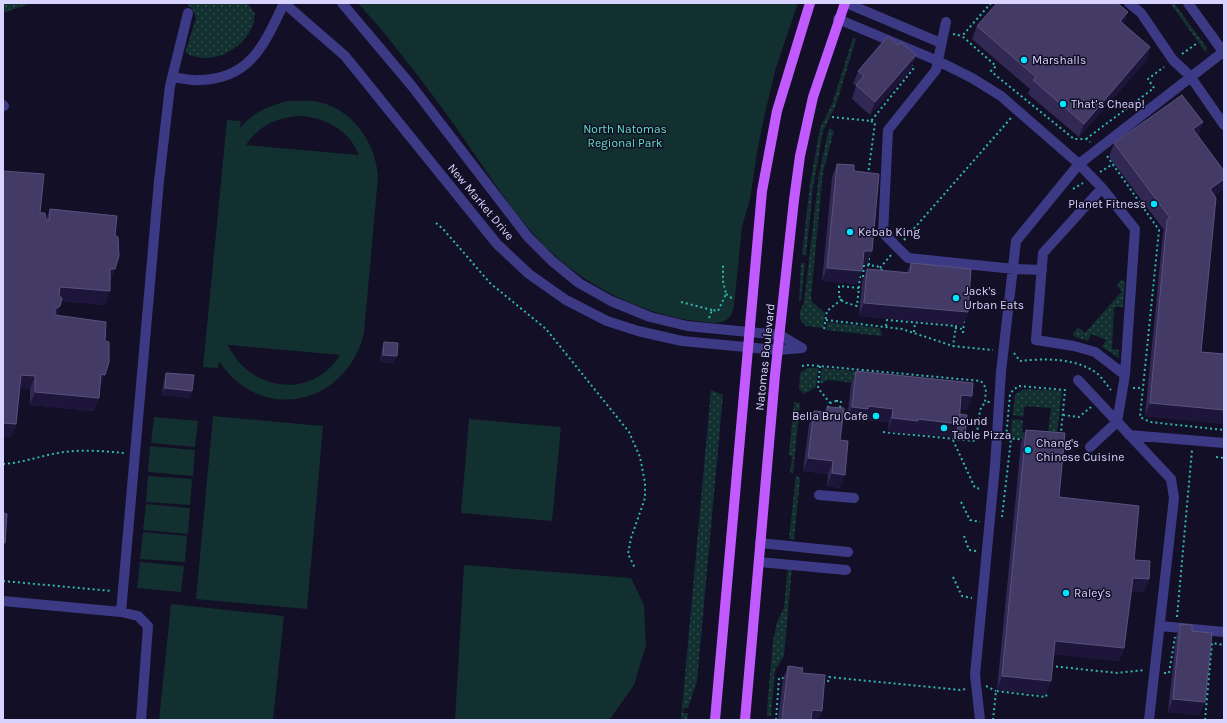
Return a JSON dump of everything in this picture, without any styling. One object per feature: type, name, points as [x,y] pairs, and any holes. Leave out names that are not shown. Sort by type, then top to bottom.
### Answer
[{"type":"main road","name":"Natomas Boulevard","points":[[715,720],[762,191],[770,147],[788,72],[810,3]]},
{"type":"main road","name":"Natomas Boulevard","points":[[745,720],[778,350],[800,156],[813,97],[838,19],[846,3]]},
{"type":"street","points":[[172,77],[200,80],[228,76],[244,68],[262,48],[284,3]]},
{"type":"street","name":"New Market Drive","points":[[284,3],[345,56],[497,244],[529,274],[566,300],[607,321],[638,331],[682,341],[778,350],[802,348],[780,335],[687,326],[650,317],[611,301],[579,283],[552,261],[528,237],[411,85],[342,3]]},
{"type":"street","points":[[846,3],[941,42]]},
{"type":"street","points":[[1129,3],[1141,13],[1173,60],[1190,76],[1224,125]]},
{"type":"street","points":[[980,720],[975,675],[1004,404],[1016,241],[1078,164],[1190,76],[1224,53],[1188,3]]},
{"type":"street","points":[[121,612],[159,181],[172,77],[188,13]]},
{"type":"street","points":[[838,19],[938,61],[972,78],[1002,96],[1078,164],[1102,188],[1135,229],[1125,376],[1117,422],[1090,447]]},
{"type":"street","points":[[945,27],[936,70],[888,130],[883,233],[908,258],[1014,269],[1042,270]]},
{"type":"street","points":[[1102,188],[1043,253],[1036,340],[1074,346],[1095,352],[1125,376]]},
{"type":"street","points":[[1078,380],[1171,479],[1174,498],[1149,720]]},
{"type":"street","points":[[1129,434],[1224,443]]},
{"type":"street","points":[[819,495],[854,498]]},
{"type":"street","points":[[760,543],[848,552]]},
{"type":"street","points":[[759,562],[846,570]]},
{"type":"street","points":[[3,601],[121,612],[138,616],[148,626],[141,720]]},
{"type":"street","points":[[1160,626],[1224,632]]},
{"type":"path","points":[[962,36],[991,3]]},
{"type":"path","points":[[945,27],[962,36],[996,66],[991,71],[1074,139],[1086,139],[1154,88],[1148,79],[1196,44]]},
{"type":"path","points":[[871,121],[914,68],[911,65],[916,51]]},
{"type":"path","points":[[1030,121],[1039,111]]},
{"type":"path","points":[[880,268],[1015,113]]},
{"type":"path","points":[[832,117],[871,121]]},
{"type":"path","points":[[867,181],[874,123],[871,121]]},
{"type":"path","points":[[1086,139],[1105,153],[1159,230],[1140,417],[1150,422],[1224,430]]},
{"type":"path","points":[[436,223],[444,230],[490,283],[546,329],[628,432],[640,457],[645,483],[645,498],[631,538],[628,554],[635,568]]},
{"type":"path","points":[[869,265],[870,250]]},
{"type":"path","points":[[680,302],[718,311],[726,294],[723,281],[723,263]]},
{"type":"path","points":[[859,288],[839,286],[840,296],[843,302],[858,306],[860,277],[863,277],[864,265],[877,266],[884,272]]},
{"type":"path","points":[[863,277],[870,278]]},
{"type":"path","points":[[726,294],[733,299]]},
{"type":"path","points":[[824,329],[827,311],[842,299]]},
{"type":"path","points":[[708,321],[712,310]]},
{"type":"path","points":[[964,317],[963,334],[965,334]]},
{"type":"path","points":[[826,320],[886,326],[914,332],[953,346],[993,350]]},
{"type":"path","points":[[886,326],[887,320],[956,326],[955,328],[963,329]]},
{"type":"path","points":[[914,332],[915,323]]},
{"type":"path","points":[[953,346],[955,328]]},
{"type":"path","points":[[802,366],[820,366],[981,381],[986,388],[985,402],[980,410],[976,441],[953,440],[883,432]]},
{"type":"path","points":[[820,366],[818,388],[830,403]]},
{"type":"path","points":[[1019,386],[1065,390],[1060,444],[1006,438],[1004,404],[1013,390],[1019,386]]},
{"type":"path","points":[[842,401],[839,415],[825,414],[830,403],[842,401]]},
{"type":"path","points":[[985,402],[1004,404]]},
{"type":"path","points":[[1050,666],[1117,673],[1138,670],[1169,673],[1176,628],[1195,427]]},
{"type":"path","points":[[953,440],[975,488]]},
{"type":"path","points":[[3,464],[16,463],[59,452],[93,451],[134,453]]},
{"type":"path","points":[[1216,457],[1224,458]]},
{"type":"path","points":[[961,502],[970,520]]},
{"type":"path","points":[[964,536],[969,550]]},
{"type":"path","points":[[953,577],[962,596],[971,597]]},
{"type":"path","points":[[3,581],[122,592]]},
{"type":"path","points":[[1192,720],[1204,720],[1212,643],[1224,645]]},
{"type":"path","points":[[821,690],[822,682],[828,682],[829,677],[960,690],[983,685],[996,691],[1046,697],[1047,689]]},
{"type":"path","points":[[776,720],[779,678],[786,678]]},
{"type":"path","points":[[993,720],[996,691]]},
{"type":"green space","points":[[3,3],[31,3],[3,13]]},
{"type":"green space","points":[[186,3],[243,3],[249,5],[255,13],[253,26],[242,42],[228,52],[211,58],[194,56],[186,53],[186,50],[196,18],[193,10]]},
{"type":"green space","name":"North Natomas Regional Park","points":[[358,3],[798,3],[775,71],[766,109],[758,146],[750,199],[742,227],[734,306],[729,318],[725,321],[709,323],[674,317],[630,303],[589,281],[553,254],[515,212],[420,79]]},
{"type":"green space","points":[[1170,3],[1174,3],[1207,48],[1206,53]]},
{"type":"green space","points":[[853,38],[856,39],[836,105],[823,131],[813,188],[806,255],[802,255],[810,184],[820,128],[832,104]]},
{"type":"green space","points":[[288,101],[313,101],[327,104],[350,118],[367,139],[376,164],[378,177],[364,333],[355,358],[340,377],[322,390],[301,398],[279,399],[257,394],[237,381],[219,361],[218,368],[203,367],[227,120],[241,121],[240,128],[245,122],[256,114]],"holes":[[[301,116],[310,117],[336,127],[350,139],[359,155],[246,145],[257,132],[270,123],[285,118]],[[229,345],[340,355],[328,369],[314,379],[298,384],[282,384],[266,381],[251,373],[238,361]]]},
{"type":"green space","points":[[829,128],[834,131],[823,172],[811,297],[812,302],[825,313],[823,328],[806,326],[801,321],[800,315],[804,303],[819,174]]},
{"type":"green space","points":[[801,263],[805,263],[801,300],[799,302]]},
{"type":"green space","points":[[1121,280],[1125,282],[1123,307],[1114,307],[1112,349],[1119,350],[1119,358],[1102,347],[1106,340],[1091,334],[1088,341],[1075,337],[1073,334],[1078,327],[1085,333],[1122,291],[1117,285]]},
{"type":"green space","points":[[827,322],[880,328],[882,336],[826,330]]},
{"type":"green space","points":[[807,368],[818,368],[816,387],[804,394],[799,389],[800,373]]},
{"type":"green space","points":[[822,368],[883,374],[882,386],[828,380],[820,384]]},
{"type":"green space","points":[[1025,389],[1062,391],[1056,442],[1048,434],[1051,408],[1025,406],[1023,417],[1013,415],[1015,394]]},
{"type":"green space","points":[[711,390],[723,395],[697,681],[688,708],[684,708],[683,713],[688,713],[687,720],[681,720]]},
{"type":"green space","points":[[794,402],[800,403],[793,474],[790,472],[792,457],[789,454]]},
{"type":"green space","points":[[213,416],[323,426],[307,609],[196,599]]},
{"type":"green space","points":[[154,417],[198,421],[195,447],[151,443]]},
{"type":"green space","points":[[469,419],[561,427],[552,521],[461,513]]},
{"type":"green space","points":[[1012,419],[1023,420],[1022,432],[1033,433],[1033,439],[1010,437]]},
{"type":"green space","points":[[150,446],[195,450],[193,476],[148,472]]},
{"type":"green space","points":[[796,475],[800,479],[794,540],[789,539]]},
{"type":"green space","points":[[148,476],[192,479],[190,505],[146,502]]},
{"type":"green space","points":[[146,504],[190,508],[188,534],[143,530]]},
{"type":"green space","points":[[143,532],[187,536],[185,562],[140,559]]},
{"type":"green space","points":[[140,562],[184,566],[181,592],[137,588]]},
{"type":"green space","points":[[464,565],[631,578],[644,605],[646,645],[634,685],[610,719],[455,720]]},
{"type":"green space","points":[[788,566],[792,566],[784,656],[775,670],[771,716],[767,716],[773,641],[777,622],[784,608]]},
{"type":"green space","points":[[171,604],[284,616],[273,720],[159,720]]},
{"type":"building","points":[[997,3],[1117,3],[1128,12],[1120,21],[1150,47],[1084,124],[1033,80],[1036,77],[977,26]]},
{"type":"building","points":[[888,36],[898,45],[901,42],[916,55],[875,102],[856,85],[864,76],[858,71]]},
{"type":"building","points":[[1182,95],[1203,122],[1193,129],[1224,171],[1224,179],[1210,189],[1216,198],[1201,352],[1224,354],[1224,410],[1150,403],[1167,220],[1170,218],[1114,143]]},
{"type":"building","points":[[837,164],[854,165],[854,171],[879,174],[872,251],[864,251],[862,271],[827,268]]},
{"type":"building","points":[[3,171],[44,174],[40,213],[45,213],[46,220],[49,221],[50,209],[117,216],[115,235],[118,237],[119,256],[115,269],[110,269],[110,291],[60,287],[59,296],[62,298],[60,306],[55,309],[55,315],[106,322],[105,341],[109,342],[109,362],[105,375],[101,374],[99,398],[35,392],[35,376],[21,375],[16,424],[3,423]]},
{"type":"building","points":[[911,263],[971,269],[968,312],[864,303],[867,269],[910,273]]},
{"type":"building","points":[[384,342],[398,343],[397,356],[383,355]]},
{"type":"building","points":[[856,371],[973,383],[972,396],[961,395],[959,424],[918,419],[918,421],[892,418],[893,409],[868,406],[868,409],[852,407]]},
{"type":"building","points":[[166,373],[194,375],[192,391],[165,388]]},
{"type":"building","points":[[827,407],[844,408],[840,440],[848,441],[845,475],[832,473],[833,461],[808,458],[814,411],[827,412]]},
{"type":"building","points":[[960,414],[967,415],[965,436],[955,435],[959,424]]},
{"type":"building","points":[[1026,430],[1065,433],[1059,497],[1139,506],[1134,560],[1150,561],[1149,579],[1133,578],[1124,648],[1055,641],[1051,681],[1002,676]]},
{"type":"building","points":[[3,513],[7,514],[5,543],[3,543]]},
{"type":"building","points":[[1180,624],[1192,625],[1192,631],[1212,633],[1205,702],[1173,699]]},
{"type":"building","points":[[788,666],[803,668],[802,673],[825,675],[822,711],[812,710],[811,720],[782,720]]},
{"type":"place","name":"Marshalls","points":[[1024,60]]},
{"type":"place","name":"That’s Cheap!","points":[[1063,104]]},
{"type":"place","name":"Planet Fitness","points":[[1154,204]]},
{"type":"place","name":"Kebab King","points":[[850,232]]},
{"type":"place","name":"Jack's Urban Eats","points":[[956,298]]},
{"type":"place","name":"Bella Bru Cafe","points":[[876,416]]},
{"type":"place","name":"Round Table Pizza","points":[[944,428]]},
{"type":"place","name":"Chang's Chinese Cuisine","points":[[1028,450]]},
{"type":"place","name":"Raley's","points":[[1066,593]]}]
